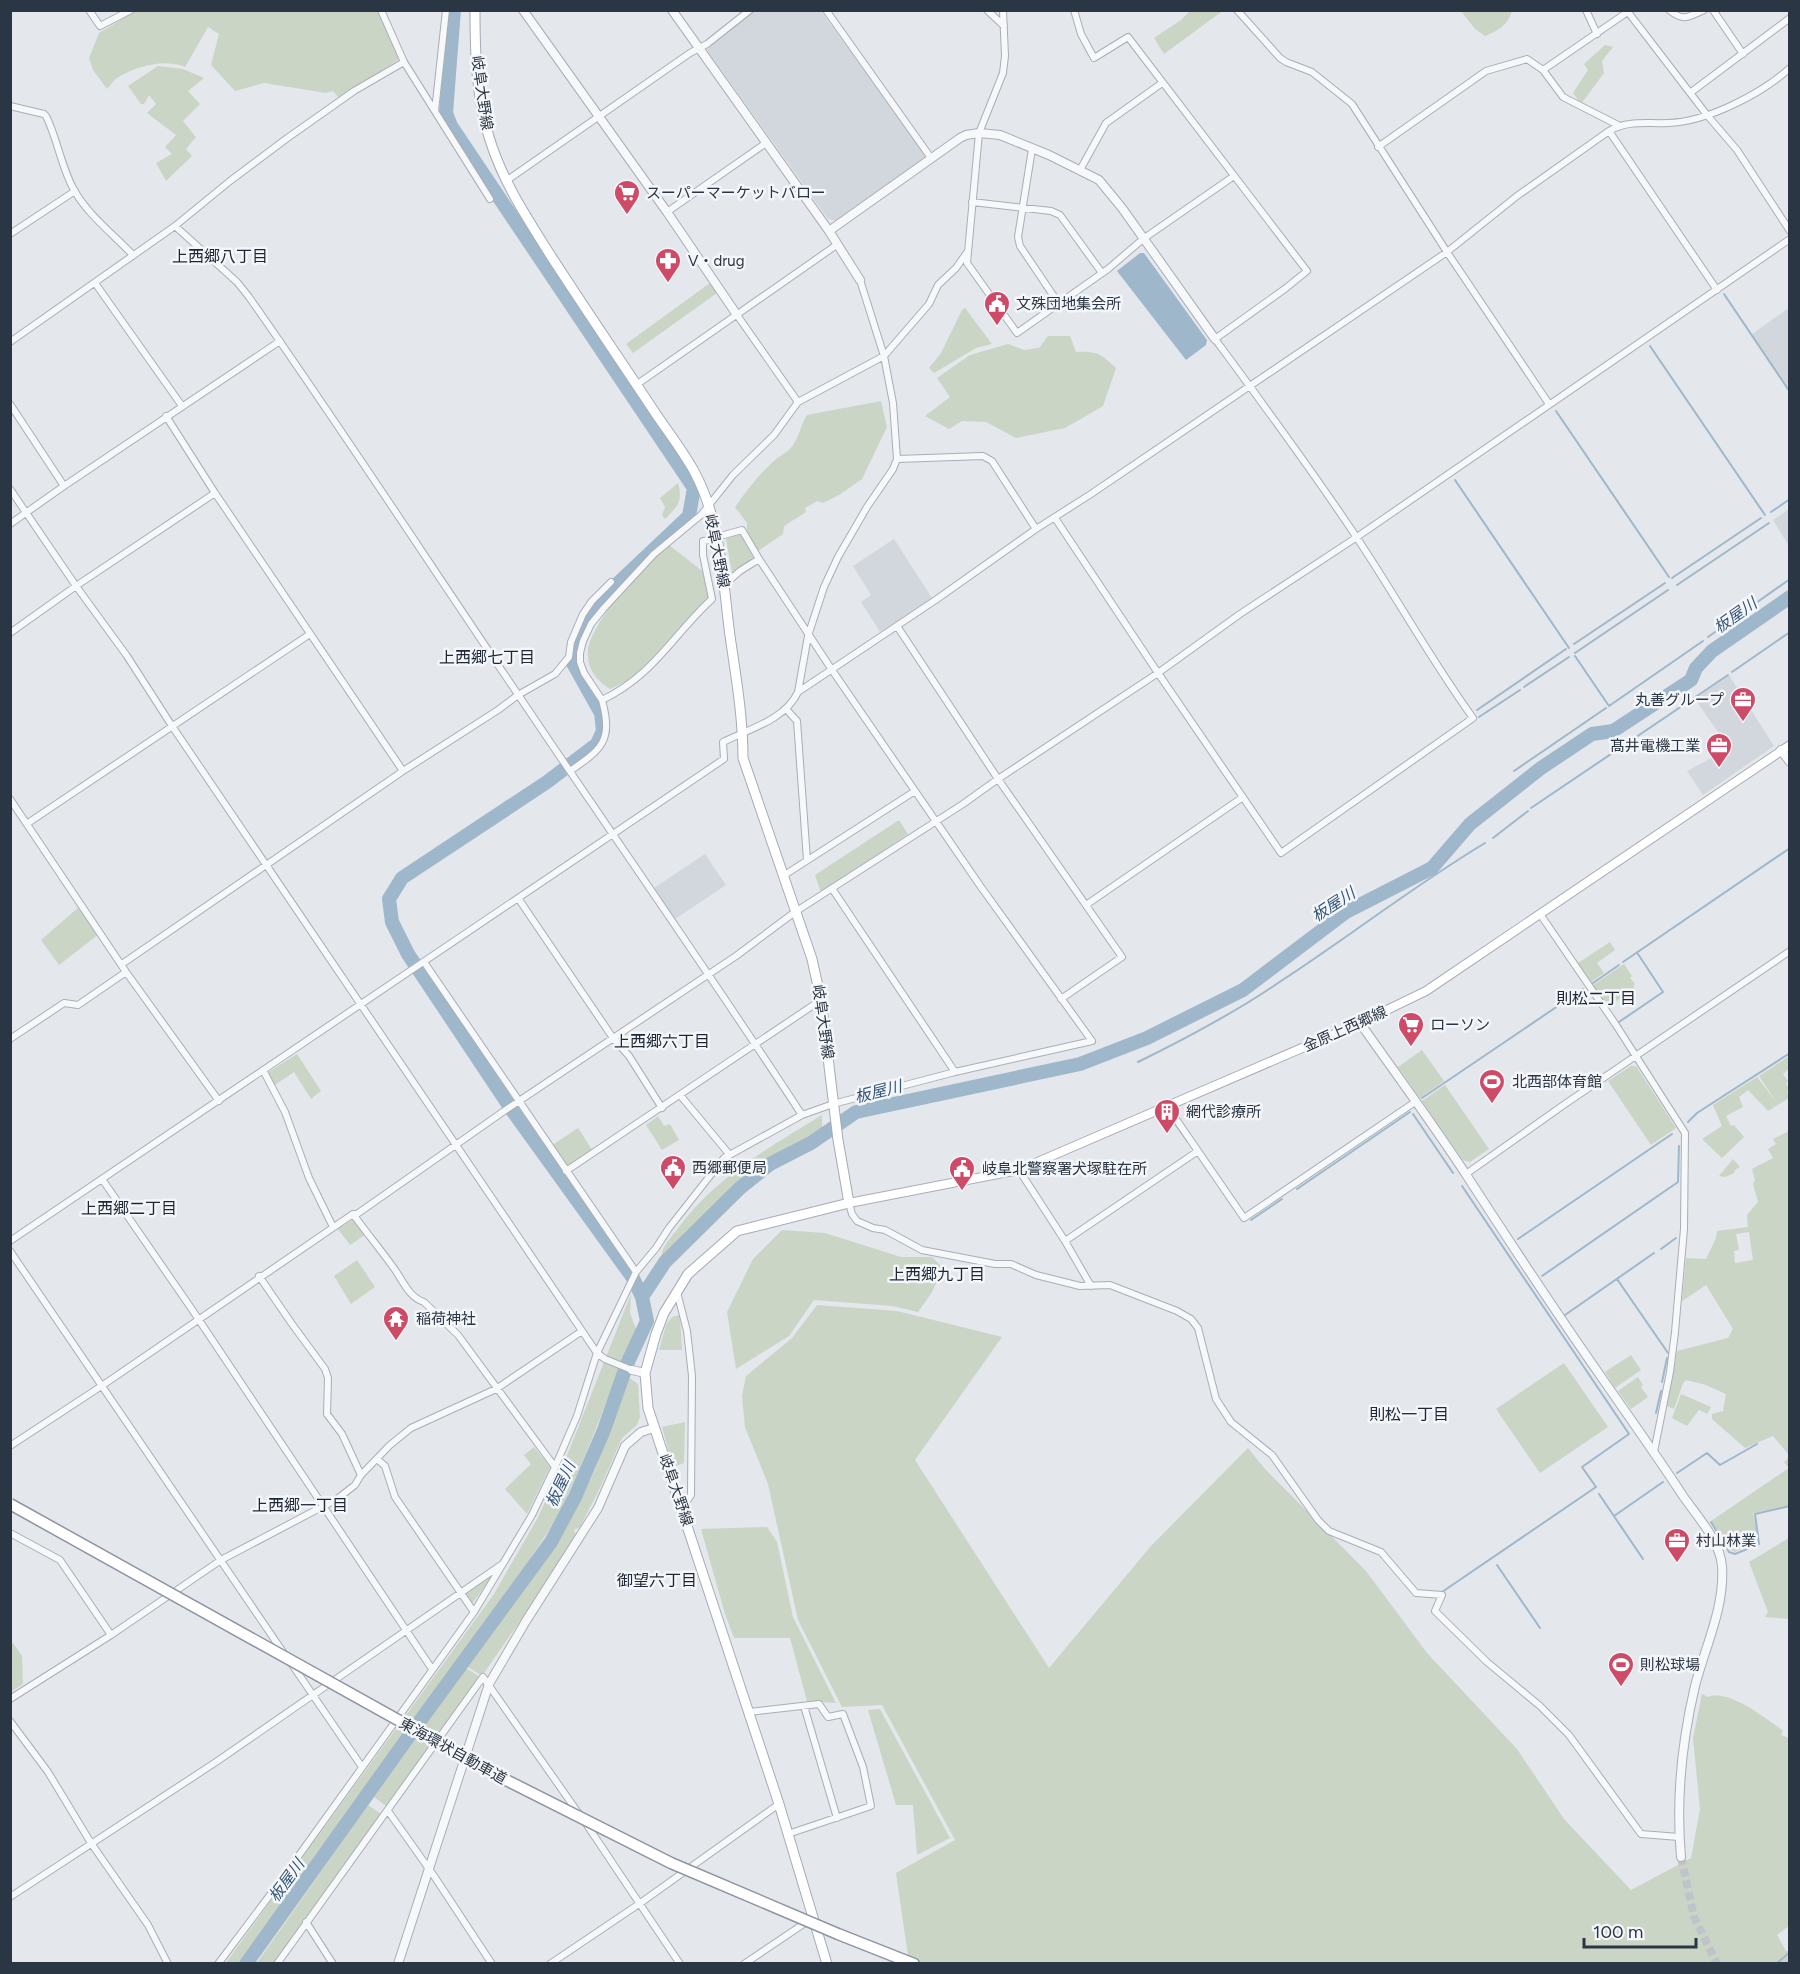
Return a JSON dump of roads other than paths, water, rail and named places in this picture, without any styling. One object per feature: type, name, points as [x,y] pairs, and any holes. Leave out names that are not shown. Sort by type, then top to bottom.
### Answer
[{"type":"highway","name":"東海環状自動車道","points":[[10,1504],[504,1779],[671,1863],[914,1964]]},
{"type":"main road","name":"岐阜大野線","points":[[475,10],[477,74],[483,115],[488,136],[505,182],[590,316],[695,472],[709,507],[724,585],[743,732],[742,758],[812,959],[821,1000],[833,1106],[849,1203],[737,1231],[688,1274],[676,1292],[664,1313],[645,1373],[648,1408],[654,1428],[779,1804],[827,1964]]},
{"type":"main road","name":"金原上西郷線","points":[[849,1203],[1019,1170],[1360,1023],[1426,991],[1790,745]]},
{"type":"street","points":[[89,10],[100,26],[131,10]]},
{"type":"street","points":[[381,10],[404,62],[490,199]]},
{"type":"street","points":[[435,112],[446,10]]},
{"type":"street","points":[[523,10],[667,212],[798,402]]},
{"type":"street","points":[[10,1241],[724,759],[723,742],[780,715],[793,703],[798,692],[808,636],[824,587],[838,557],[897,459],[893,403],[885,356],[860,280],[838,244],[672,10]]},
{"type":"street","points":[[505,182],[699,49],[750,10]]},
{"type":"street","points":[[826,10],[931,158]]},
{"type":"street","points":[[987,10],[1004,27]]},
{"type":"street","points":[[1003,10],[1005,56],[1003,73],[979,134],[967,263],[1017,333],[1102,273],[1143,239],[1234,176]]},
{"type":"street","points":[[1074,10],[1081,34],[1095,58],[1128,37],[1307,271],[1215,339]]},
{"type":"street","points":[[1237,10],[1280,58],[1312,72],[1352,104],[1378,147],[1549,404]]},
{"type":"street","points":[[1586,10],[1597,34]]},
{"type":"street","points":[[1669,10],[1679,18],[1704,10]]},
{"type":"street","points":[[1713,10],[1743,54]]},
{"type":"street","points":[[1543,70],[1629,11],[1707,115],[1737,150],[1790,231]]},
{"type":"street","points":[[1690,93],[1790,18]]},
{"type":"street","points":[[1378,147],[1486,71],[1527,59],[1543,70],[1563,96],[1618,125]]},
{"type":"street","points":[[10,342],[175,226],[282,141],[354,91],[404,62]]},
{"type":"street","points":[[798,692],[1447,252],[1517,196],[1618,125],[1668,123],[1707,115],[1752,94],[1790,68]]},
{"type":"street","points":[[1080,170],[1106,123],[1162,83]]},
{"type":"street","points":[[10,106],[46,116],[57,140],[65,171],[75,191],[91,213],[133,255]]},
{"type":"street","points":[[1609,131],[1717,290]]},
{"type":"street","points":[[829,231],[966,135],[999,135],[1091,175],[1103,184],[1250,385],[1357,537],[1443,675],[1473,718],[1281,853],[1055,518]]},
{"type":"street","points":[[667,212],[766,143]]},
{"type":"street","points":[[1032,149],[1018,237],[1020,246],[1059,304]]},
{"type":"street","points":[[10,234],[75,191]]},
{"type":"street","points":[[972,202],[1051,211],[1060,215],[1102,273]]},
{"type":"street","points":[[175,226],[237,282],[280,341],[802,1115]]},
{"type":"street","points":[[10,1446],[333,1227],[353,1214],[357,1214],[507,1109],[736,956],[795,912],[833,890],[1158,673],[1240,614],[1357,537],[1790,239]]},
{"type":"street","points":[[636,385],[838,244]]},
{"type":"street","points":[[570,771],[601,747],[607,730],[602,700],[590,684],[580,662],[583,641],[591,624],[654,554],[709,507],[733,475],[774,435],[798,402],[885,356],[929,304],[938,285],[956,268],[968,251]]},
{"type":"street","points":[[95,283],[182,406]]},
{"type":"street","points":[[10,524],[166,416],[280,341]]},
{"type":"street","points":[[10,404],[64,486]]},
{"type":"street","points":[[166,416],[215,493],[403,771]]},
{"type":"street","points":[[897,459],[983,456],[993,461],[1036,529]]},
{"type":"street","points":[[10,489],[75,586],[127,656],[172,726],[597,1353],[604,1359],[645,1373]]},
{"type":"street","points":[[10,633],[75,586],[215,493]]},
{"type":"street","points":[[218,1964],[474,1612],[532,1515],[555,1467],[577,1416],[597,1353],[636,1272],[724,1158],[802,1115],[955,1072],[1092,1041],[981,887],[808,636],[742,530],[724,535]]},
{"type":"street","points":[[602,700],[622,690],[642,675],[712,599],[703,542],[710,540]]},
{"type":"street","points":[[724,585],[759,559]]},
{"type":"street","points":[[122,964],[403,771],[518,695],[555,674],[568,657],[571,642],[583,614],[611,582]]},
{"type":"street","points":[[897,626],[998,779],[1122,957],[1061,999]]},
{"type":"street","points":[[28,823],[310,634]]},
{"type":"street","points":[[786,709],[797,721],[807,860]]},
{"type":"street","points":[[1781,750],[1790,762]]},
{"type":"street","points":[[783,876],[915,791]]},
{"type":"street","points":[[1086,905],[1243,797]]},
{"type":"street","points":[[10,799],[126,972],[219,1101]]},
{"type":"street","points":[[833,890],[955,1072]]},
{"type":"street","points":[[518,898],[613,1038],[629,1056],[662,1108]]},
{"type":"street","points":[[1540,914],[1685,1132],[1684,1229],[1675,1332],[1670,1372],[1654,1452]]},
{"type":"street","points":[[1466,1174],[1790,951]]},
{"type":"street","points":[[422,963],[636,1272]]},
{"type":"street","points":[[10,1039],[64,1003],[78,1005],[126,972]]},
{"type":"street","points":[[566,1171],[821,1000]]},
{"type":"street","points":[[1360,1023],[1466,1174],[1557,1314],[1654,1452],[1712,1539],[1722,1564],[1722,1595],[1695,1688],[1685,1739],[1679,1837],[1682,1857]]},
{"type":"street","points":[[263,1070],[285,1112],[305,1168],[333,1227]]},
{"type":"street","points":[[680,1095],[729,1154]]},
{"type":"street","points":[[1167,1106],[1244,1218],[1415,1102]]},
{"type":"street","points":[[1065,1241],[1198,1150]]},
{"type":"street","points":[[1019,1170],[1091,1286]]},
{"type":"street","points":[[102,1179],[432,1669]]},
{"type":"street","points":[[849,1203],[856,1221],[885,1230],[922,1250],[995,1264],[1011,1264],[1052,1280],[1080,1286],[1110,1284],[1191,1319],[1198,1328],[1216,1399],[1232,1422],[1272,1455],[1318,1520],[1329,1531],[1381,1552],[1416,1593],[1442,1595],[1436,1611],[1488,1662],[1540,1706],[1569,1736],[1641,1834],[1679,1837]]},
{"type":"street","points":[[353,1214],[407,1289],[458,1335],[555,1467]]},
{"type":"street","points":[[10,1251],[362,1767]]},
{"type":"street","points":[[260,1276],[326,1369],[327,1414],[342,1434],[361,1475]]},
{"type":"street","points":[[676,1292],[687,1331],[692,1376],[690,1495],[682,1508]]},
{"type":"street","points":[[10,1699],[111,1635],[221,1560],[337,1499],[355,1485],[361,1475],[390,1445],[411,1428],[496,1389],[582,1331]]},
{"type":"street","points":[[398,1964],[489,1684],[598,1508],[625,1446],[641,1432],[654,1428]]},
{"type":"street","points":[[377,1459],[385,1466],[395,1497],[474,1612]]},
{"type":"street","points":[[10,1533],[60,1560],[111,1635]]},
{"type":"street","points":[[10,1897],[216,1762],[504,1563]]},
{"type":"street","points":[[277,1964],[483,1677],[617,1868],[680,1964]]},
{"type":"street","points":[[749,1712],[819,1704],[828,1717],[843,1714],[863,1767],[871,1806],[788,1834]]},
{"type":"street","points":[[804,1706],[837,1818]]},
{"type":"street","points":[[10,1721],[48,1772],[91,1843],[148,1925],[168,1964]]},
{"type":"street","points":[[550,1964],[779,1804]]},
{"type":"street","points":[[388,1811],[429,1868],[492,1964]]},
{"type":"street","points":[[744,1964],[814,1917]]},
{"type":"street","points":[[306,1922],[333,1964]]},
{"type":"water","points":[[1140,253],[1144,253],[1207,340],[1206,345],[1186,360],[1117,271]]},
{"type":"waterway","points":[[246,1964],[551,1542],[575,1497],[604,1430],[627,1364],[647,1321],[642,1297],[633,1278],[514,1113],[408,954],[392,922],[389,899],[402,878],[547,782],[597,744],[603,731],[601,713],[573,663],[578,635],[615,586],[689,516],[694,488],[451,126],[446,113],[454,10]]},
{"type":"waterway","points":[[1724,294],[1790,392]]},
{"type":"waterway","points":[[1650,346],[1765,515]]},
{"type":"waterway","points":[[1556,411],[1669,577]]},
{"type":"waterway","points":[[1455,480],[1569,648]]},
{"type":"waterway","points":[[1771,512],[1790,499]]},
{"type":"waterway","points":[[1672,578],[1761,518]]},
{"type":"waterway","points":[[1677,585],[1769,523]]},
{"type":"waterway","points":[[1708,637],[1790,579]]},
{"type":"waterway","points":[[1574,644],[1665,583]]},
{"type":"waterway","points":[[1575,653],[1668,590]]},
{"type":"waterway","name":"板屋川","points":[[642,1297],[665,1262],[740,1188],[770,1164],[811,1143],[856,1112],[1080,1064],[1147,1038],[1243,990],[1346,912],[1432,868],[1470,824],[1541,768],[1592,734],[1613,731],[1691,680],[1696,668],[1712,651],[1790,597]]},
{"type":"waterway","points":[[1732,672],[1790,632]]},
{"type":"waterway","points":[[1575,656],[1609,706],[1703,641]]},
{"type":"waterway","points":[[1477,710],[1566,649]]},
{"type":"waterway","points":[[1524,687],[1569,657]]},
{"type":"waterway","points":[[1531,808],[1728,675]]},
{"type":"waterway","points":[[1479,717],[1520,690]]},
{"type":"waterway","points":[[1514,771],[1606,708]]},
{"type":"waterway","points":[[1493,838],[1528,811]]},
{"type":"waterway","points":[[1138,1062],[1247,1003],[1485,843]]},
{"type":"waterway","points":[[1623,962],[1790,848]]},
{"type":"waterway","points":[[1619,1022],[1663,992],[1638,954]]},
{"type":"waterway","points":[[1593,983],[1619,965]]},
{"type":"waterway","points":[[1422,1098],[1583,989]]},
{"type":"waterway","points":[[1688,1122],[1697,1113],[1790,1053]]},
{"type":"waterway","points":[[1297,1189],[1410,1112]]},
{"type":"waterway","points":[[1413,1114],[1453,1173]]},
{"type":"waterway","points":[[1171,1118],[1188,1142]]},
{"type":"waterway","points":[[1518,1239],[1672,1134]]},
{"type":"waterway","points":[[1542,1276],[1678,1182],[1679,1146]]},
{"type":"waterway","points":[[1442,1592],[1596,1487],[1582,1467],[1629,1434],[1462,1186]]},
{"type":"waterway","points":[[1251,1220],[1282,1199]]},
{"type":"waterway","points":[[1661,1249],[1676,1238]]},
{"type":"waterway","points":[[1565,1315],[1654,1253]]},
{"type":"waterway","points":[[1617,1279],[1668,1353]]},
{"type":"waterway","points":[[1662,1382],[1667,1358]]},
{"type":"waterway","points":[[1656,1413],[1661,1391]]},
{"type":"waterway","points":[[1677,1473],[1707,1453],[1720,1465],[1757,1444]]},
{"type":"waterway","points":[[1614,1516],[1663,1482]]},
{"type":"waterway","points":[[1599,1494],[1643,1559]]},
{"type":"waterway","points":[[1711,1522],[1729,1552],[1735,1554],[1759,1544],[1755,1514],[1790,1506]]},
{"type":"waterway","points":[[1497,1565],[1540,1628]]},
{"type":"waterway","points":[[1776,1964],[1790,1952]]},
{"type":"tunnel","points":[[1681,1857],[1694,1917],[1717,1964]]},
{"type":"place","name":"スーパーマーケットバロー","points":[[627,216]]},
{"type":"place","name":"V・drug","points":[[668,284]]},
{"type":"place","name":"文殊団地集会所","points":[[997,327]]},
{"type":"place","name":"丸善グループ","points":[[1743,723]]},
{"type":"place","name":"髙井電機工業","points":[[1719,769]]},
{"type":"place","name":"ローソン","points":[[1411,1048]]},
{"type":"place","name":"北西部体育館","points":[[1492,1105]]},
{"type":"place","name":"網代診療所","points":[[1167,1135]]},
{"type":"place","name":"西郷郵便局","points":[[673,1191]]},
{"type":"place","name":"岐阜北警察署犬塚駐在所","points":[[962,1192]]},
{"type":"place","name":"稲荷神社","points":[[396,1342]]},
{"type":"place","name":"村山林業","points":[[1677,1564]]},
{"type":"place","name":"則松球場","points":[[1621,1688]]},
{"type":"district","name":"上西郷八丁目","points":[[220,256]]},
{"type":"district","name":"上西郷七丁目","points":[[487,657]]},
{"type":"district","name":"則松二丁目","points":[[1596,998]]},
{"type":"district","name":"上西郷六丁目","points":[[662,1041]]},
{"type":"district","name":"上西郷二丁目","points":[[129,1208]]},
{"type":"district","name":"上西郷九丁目","points":[[937,1274]]},
{"type":"district","name":"則松一丁目","points":[[1409,1414]]},
{"type":"district","name":"上西郷一丁目","points":[[300,1505]]},
{"type":"district","name":"御望六丁目","points":[[657,1580]]}]
